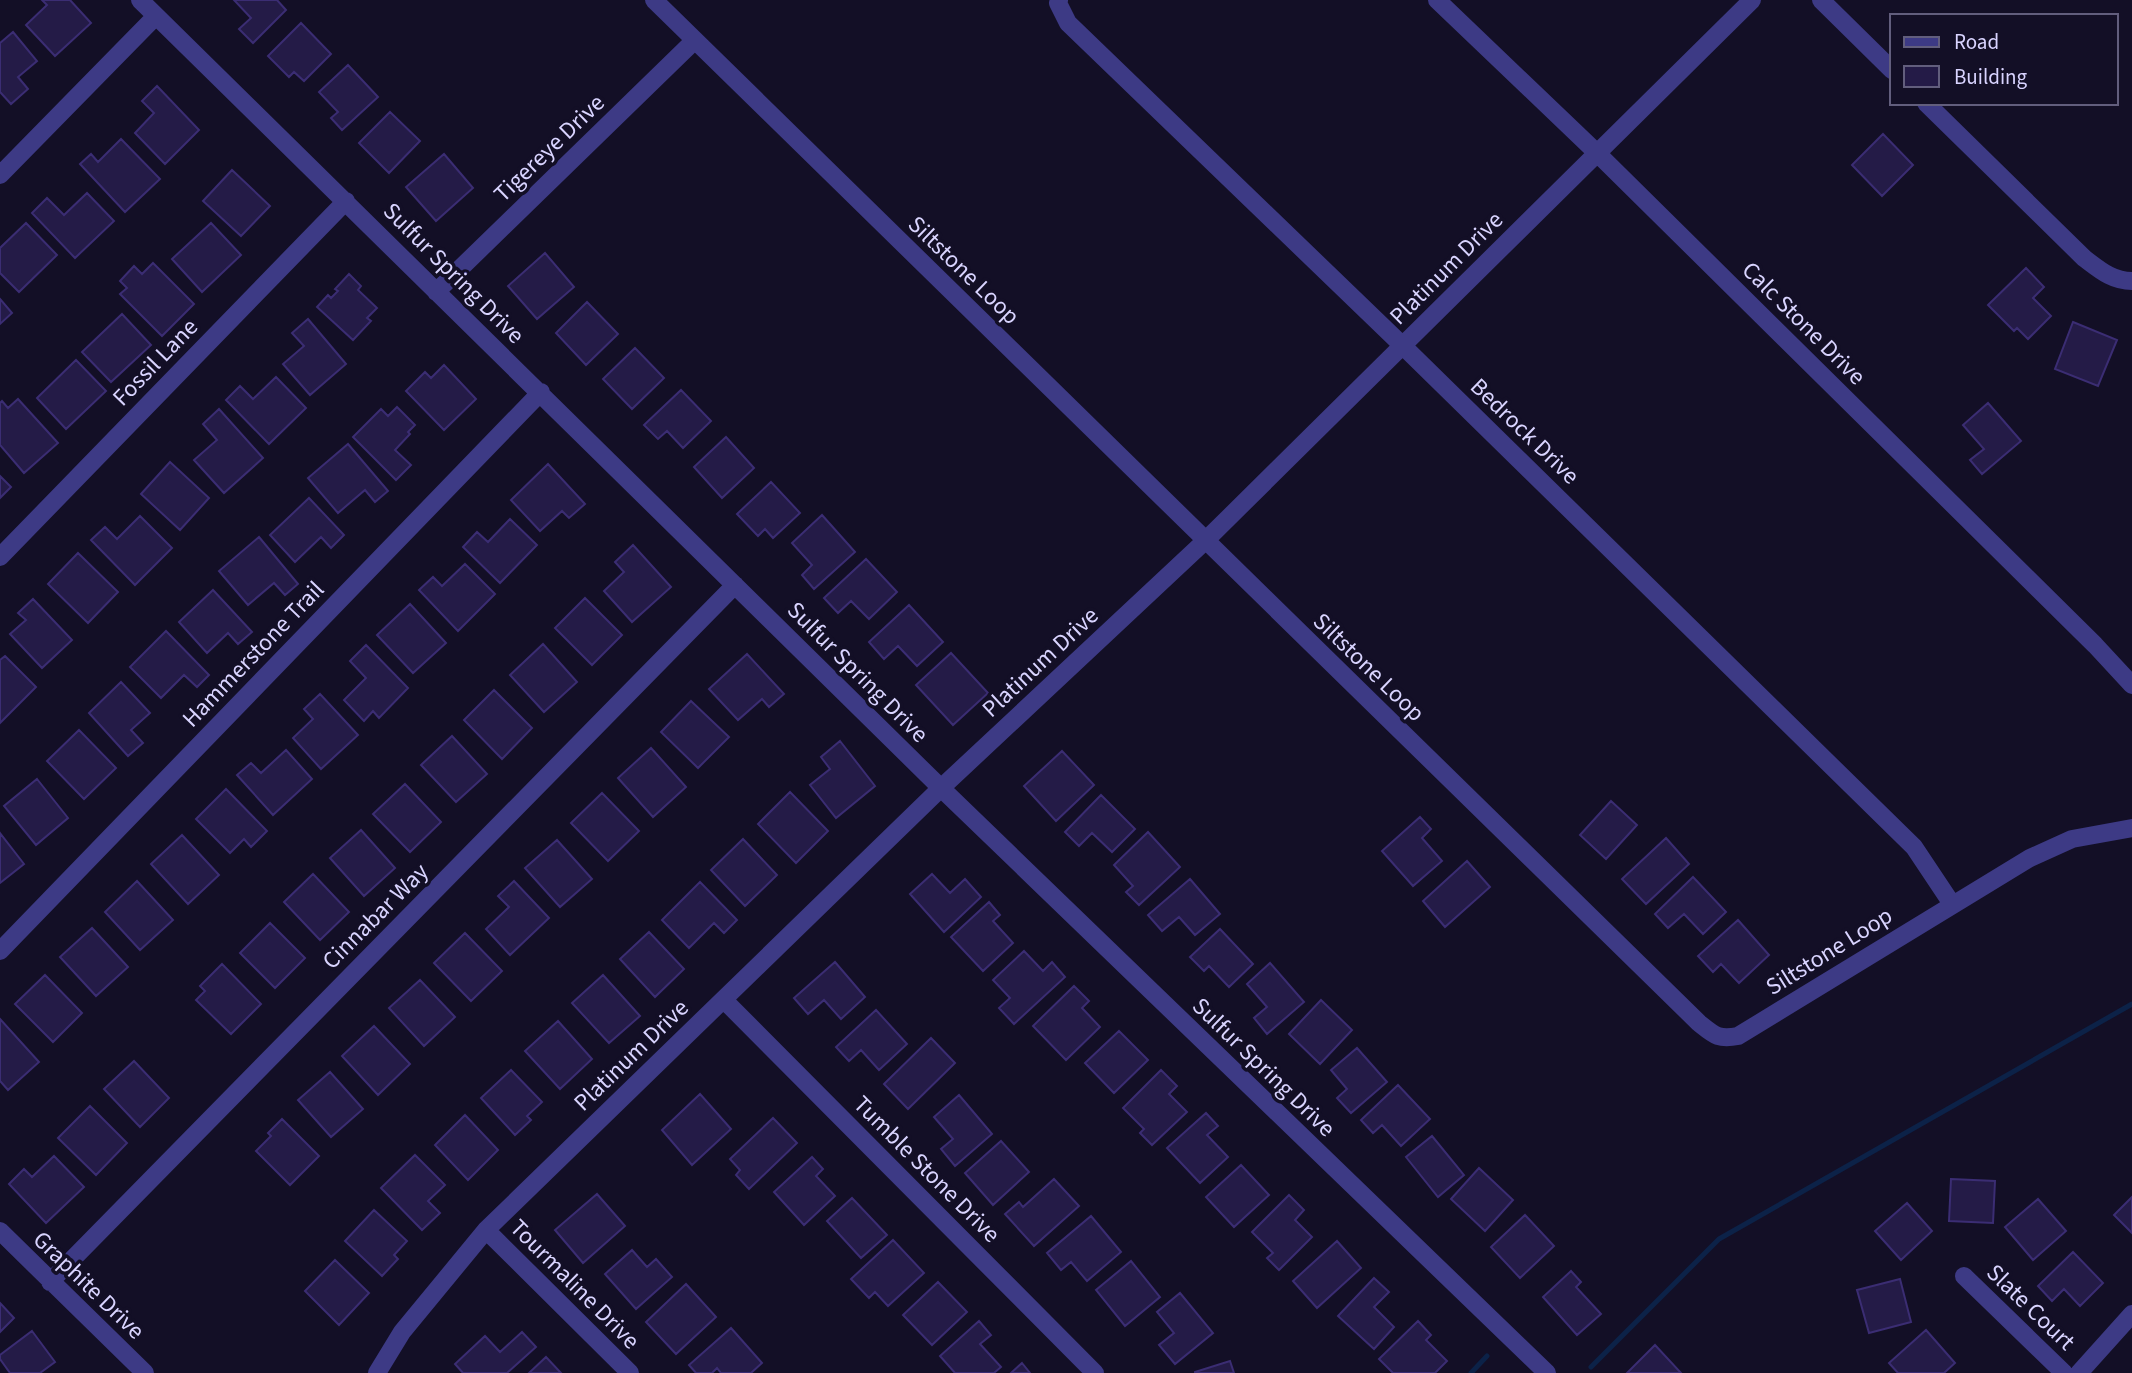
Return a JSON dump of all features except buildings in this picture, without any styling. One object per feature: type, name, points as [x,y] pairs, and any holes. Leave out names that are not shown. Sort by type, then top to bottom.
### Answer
[{"type":"street","name":"Sulfur Spring Drive","points":[[140,0],[941,788],[1547,1373]]},
{"type":"street","name":"Siltstone Loop","points":[[654,0],[1205,541],[1714,1035],[1725,1039],[1738,1036],[2030,858],[2072,839],[2132,828]]},
{"type":"street","name":"Bedrock Drive","points":[[1059,0],[1058,4],[1068,23],[1914,847],[1952,904]]},
{"type":"street","name":"Calc Stone Drive","points":[[1437,0],[1596,152],[2095,645],[2132,685]]},
{"type":"street","name":"Platinum Drive","points":[[377,1373],[402,1332],[486,1230],[941,788],[1205,541],[1752,0]]},
{"type":"street","points":[[1821,0],[1890,68]]},
{"type":"street","points":[[0,175],[156,16]]},
{"type":"street","name":"Tigereye Drive","points":[[436,292],[695,40]]},
{"type":"street","points":[[1928,105],[2084,258],[2107,276],[2121,281],[2132,281]]},
{"type":"street","name":"Fossil Lane","points":[[0,557],[346,201]]},
{"type":"street","name":"Hammerstone Trail","points":[[0,951],[541,392]]},
{"type":"street","name":"Cinnabar Way","points":[[50,1282],[735,585]]},
{"type":"street","name":"Tumble Stone Drive","points":[[724,1000],[1094,1373]]},
{"type":"street","name":"Tourmaline Drive","points":[[486,1230],[630,1373]]},
{"type":"street","name":"Graphite Drive","points":[[0,1231],[145,1373]]},
{"type":"street","name":"Slate Court","points":[[1964,1276],[2064,1373]]},
{"type":"street","points":[[2079,1373],[2132,1314]]},
{"type":"waterway","points":[[1591,1367],[1719,1239],[2132,1004]]},
{"type":"waterway","points":[[1471,1373],[1487,1356]]}]
